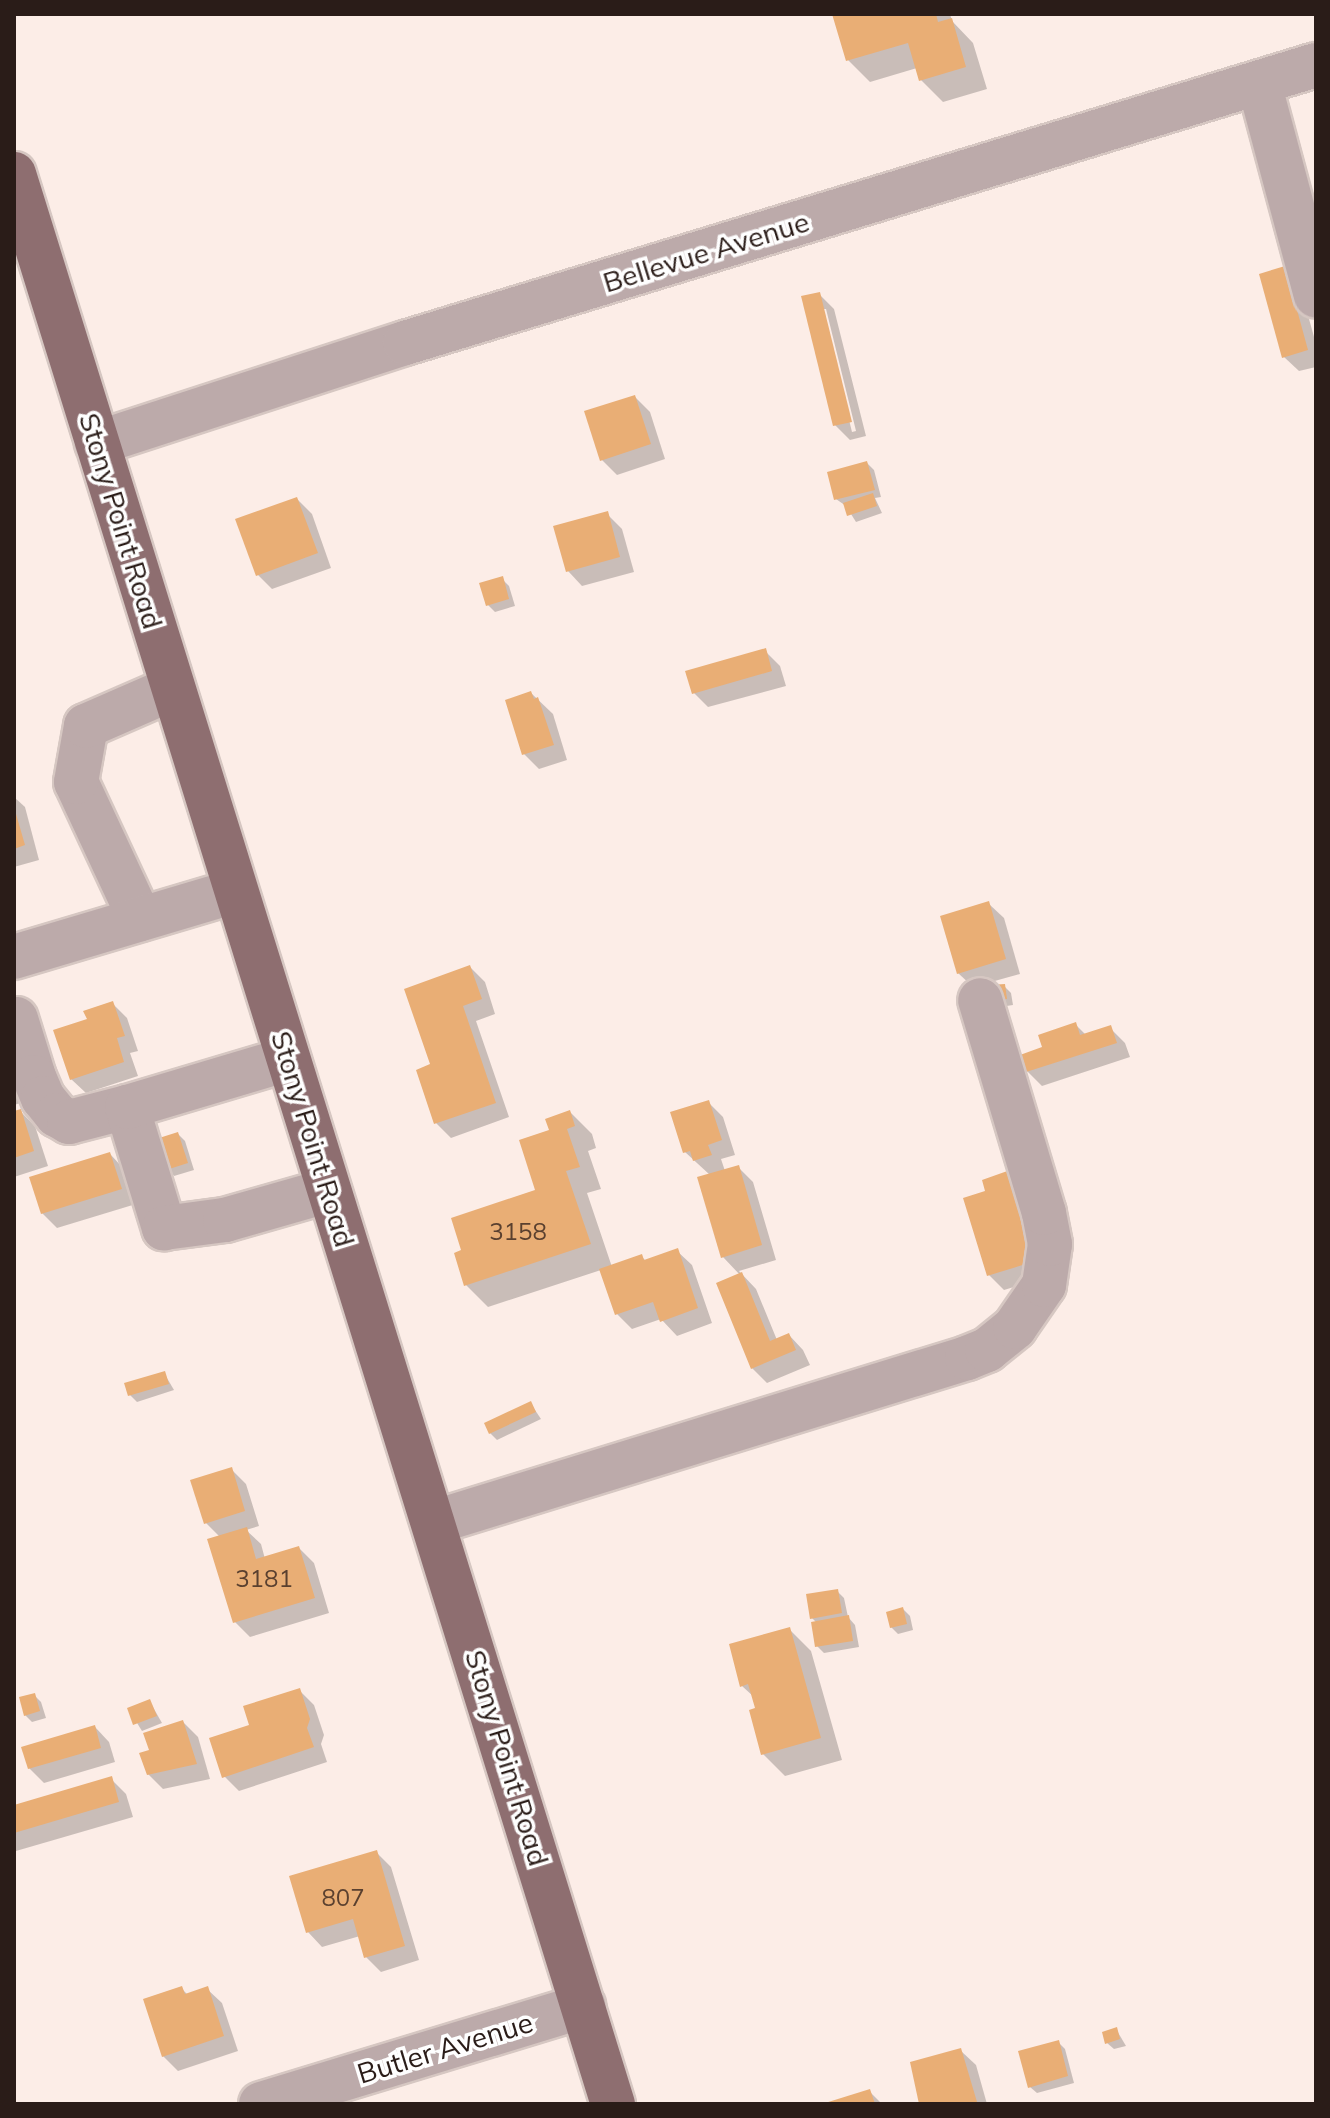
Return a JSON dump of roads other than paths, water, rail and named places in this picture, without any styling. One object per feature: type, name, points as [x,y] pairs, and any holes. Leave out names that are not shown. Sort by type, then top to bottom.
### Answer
[{"type":"main road","name":"Stony Point Road","points":[[14,174],[327,1191],[435,1522],[613,2104]]},
{"type":"street","name":"Bellevue Avenue","points":[[97,443],[405,343],[1316,65]]},
{"type":"street","points":[[1259,83],[1316,296]]},
{"type":"street","points":[[140,919],[76,782],[86,726],[173,688]]},
{"type":"street","points":[[14,957],[235,891]]},
{"type":"street","points":[[435,1522],[967,1358],[994,1345],[1015,1327],[1044,1285],[1050,1244],[1044,1213],[980,1000]]},
{"type":"street","points":[[16,1019],[43,1098],[57,1115],[69,1122],[288,1059]]},
{"type":"street","points":[[127,1107],[164,1228],[225,1220],[327,1191]]},
{"type":"street","name":"Butler Avenue","points":[[261,2104],[583,2006]]}]
